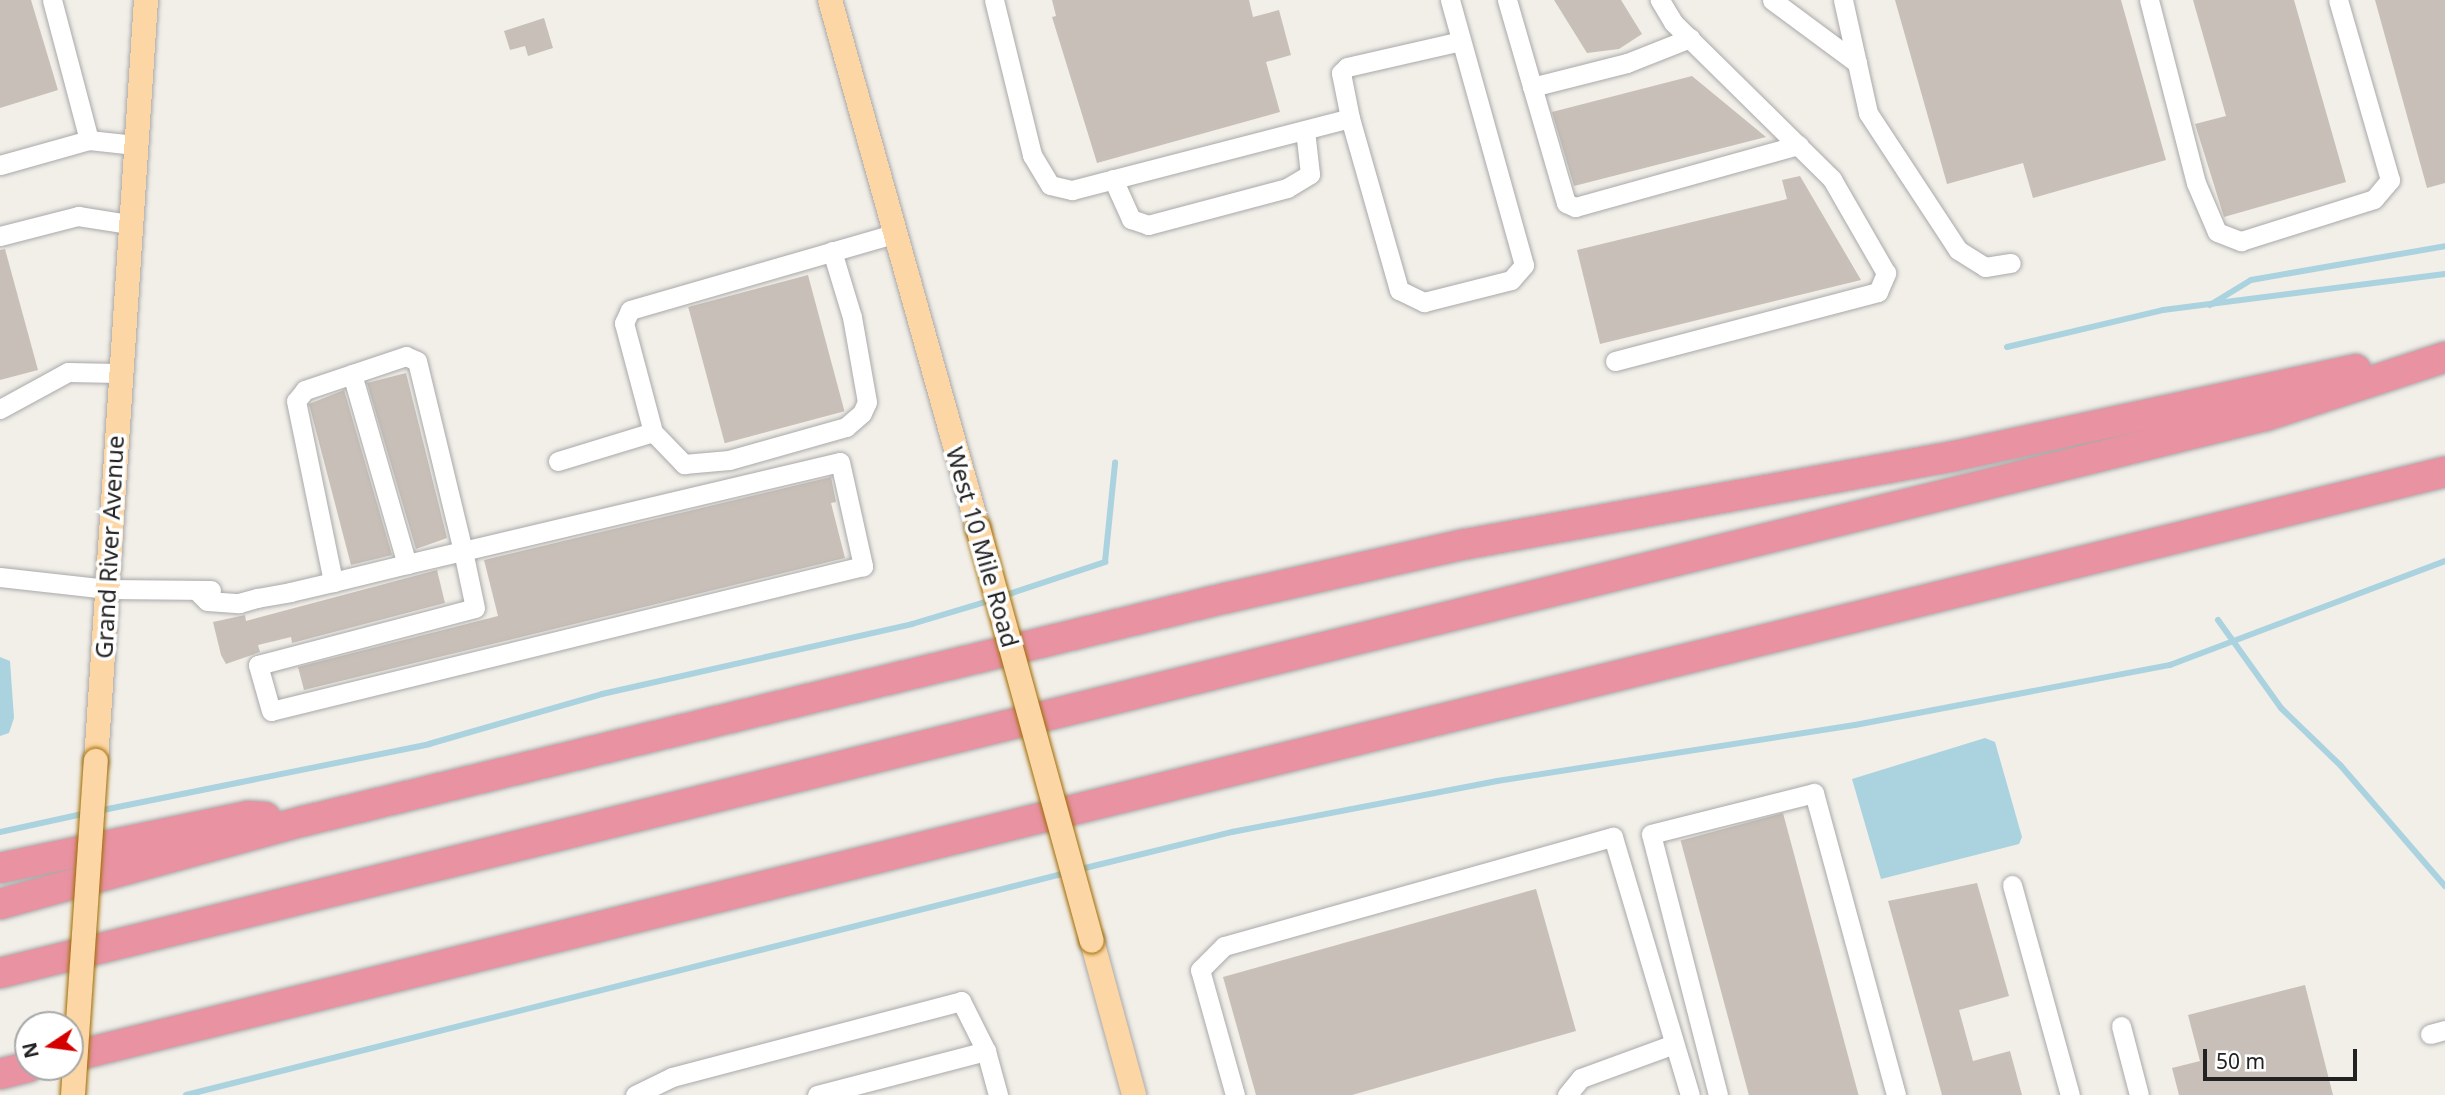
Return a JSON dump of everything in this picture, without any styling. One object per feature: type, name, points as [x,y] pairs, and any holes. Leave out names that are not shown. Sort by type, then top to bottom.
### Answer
[{"type":"highway","points":[[0,904],[303,821],[1461,545],[1955,456],[2445,350]]},
{"type":"highway","points":[[0,973],[2265,416],[2445,357]]},
{"type":"highway","points":[[84,1054],[2445,472]]},
{"type":"highway","points":[[0,868],[248,816],[303,821]]},
{"type":"main road","name":"Grand River Avenue","points":[[73,1095],[107,589],[118,373],[146,0]]},
{"type":"main road","name":"West 10 Mile Road","points":[[830,0],[892,234],[978,528],[1134,1095]]},
{"type":"lane","points":[[51,0],[89,141]]},
{"type":"lane","points":[[994,0],[1032,155],[1050,185],[1072,190],[1350,118]]},
{"type":"lane","points":[[1450,0],[1524,265],[1520,275],[1424,302],[1410,299],[1399,290],[1350,118],[1341,73],[1348,67],[1461,41]]},
{"type":"lane","points":[[1507,0],[1566,203],[1575,206],[1798,145]]},
{"type":"lane","points":[[1615,361],[1878,292],[1886,274],[1832,179],[1690,38],[1660,0]]},
{"type":"lane","points":[[1772,0],[1857,62]]},
{"type":"lane","points":[[1843,0],[1868,113],[1958,250],[1985,267],[2011,263]]},
{"type":"lane","points":[[2149,0],[2196,183],[2217,232],[2241,241],[2374,199],[2390,180],[2338,0]]},
{"type":"lane","points":[[1532,87],[1627,63],[1690,38]]},
{"type":"lane","points":[[1113,179],[1131,219],[1148,225],[1287,188],[1310,174],[1305,130]]},
{"type":"lane","points":[[0,165],[89,141],[135,145]]},
{"type":"lane","points":[[0,236],[78,216],[129,224]]},
{"type":"lane","points":[[832,251],[852,317],[866,402],[862,413],[846,427],[729,460],[684,464],[653,432],[624,315],[832,251],[892,234]]},
{"type":"lane","points":[[0,577],[107,589],[199,593],[207,601],[230,603],[333,582],[407,564],[463,551],[839,462],[863,566],[271,711],[258,665],[475,608],[463,551],[417,361],[406,356],[305,390],[296,401],[333,582]]},
{"type":"lane","points":[[0,409],[68,372],[118,373]]},
{"type":"lane","points":[[352,374],[407,564]]},
{"type":"lane","points":[[558,461],[653,432]]},
{"type":"lane","points":[[1718,1095],[1651,834],[1814,793],[1896,1095]]},
{"type":"lane","points":[[1236,1095],[1200,970],[1224,946],[1612,837],[1690,1095]]},
{"type":"lane","points":[[2012,885],[2070,1095]]},
{"type":"lane","points":[[630,1094],[961,1001],[986,1051],[999,1095]]},
{"type":"lane","points":[[2121,1026],[2139,1095]]},
{"type":"lane","points":[[1567,1095],[1581,1077],[1674,1044]]},
{"type":"lane","points":[[817,1095],[986,1051]]},
{"type":"water","points":[[0,657],[10,661],[14,718],[9,733],[0,736]]},
{"type":"water","points":[[1985,738],[1995,742],[2022,837],[2019,844],[1881,879],[1852,779]]},
{"type":"building","points":[[0,0],[31,0],[58,90],[0,108]]},
{"type":"building","points":[[1052,0],[1249,0],[1253,17],[1279,10],[1291,55],[1266,62],[1280,112],[1097,163],[1052,17],[1056,16]]},
{"type":"building","points":[[1554,0],[1621,0],[1642,34],[1619,49],[1587,53]]},
{"type":"building","points":[[1895,0],[2121,0],[2166,160],[2033,198],[2023,163],[1947,184]]},
{"type":"building","points":[[2193,0],[2294,0],[2346,182],[2224,217],[2195,124],[2226,116]]},
{"type":"building","points":[[2375,0],[2445,0],[2445,183],[2427,188]]},
{"type":"building","points":[[544,18],[553,48],[528,56],[525,46],[510,50],[504,31]]},
{"type":"building","points":[[1692,76],[1766,137],[1574,186],[1552,112]]},
{"type":"building","points":[[1800,176],[1861,280],[1600,344],[1577,250],[1787,199],[1782,180]]},
{"type":"building","points":[[5,249],[38,370],[0,380],[0,250]]},
{"type":"building","points":[[808,275],[844,411],[725,443],[688,307]]},
{"type":"building","points":[[406,373],[447,538],[416,549],[367,383]]},
{"type":"building","points":[[344,390],[392,555],[351,565],[309,404]]},
{"type":"building","points":[[831,477],[836,502],[831,503],[845,558],[304,690],[298,667],[498,616],[484,560]]},
{"type":"building","points":[[437,570],[445,603],[292,643],[291,637],[258,645],[260,652],[226,664],[221,655],[213,622],[245,615],[246,621]]},
{"type":"building","points":[[1783,813],[1859,1095],[1749,1095],[1681,840]]},
{"type":"building","points":[[1977,883],[2009,996],[1959,1010],[1973,1061],[2010,1051],[2022,1095],[1942,1095],[1888,901]]},
{"type":"building","points":[[1536,889],[1576,1031],[1352,1095],[1256,1095],[1223,977]]},
{"type":"building","points":[[2305,985],[2333,1095],[2179,1095],[2172,1068],[2200,1061],[2188,1015]]},
{"type":"waterway","points":[[2210,305],[2251,280],[2445,246]]},
{"type":"waterway","points":[[2007,347],[2163,310],[2445,274]]},
{"type":"waterway","points":[[1003,596],[1105,562],[1115,463]]},
{"type":"waterway","points":[[1077,870],[1232,832],[1497,781],[1855,725],[2170,665],[2445,561]]},
{"type":"waterway","points":[[98,811],[429,744],[602,694],[912,624],[992,600]]},
{"type":"waterway","points":[[2218,620],[2281,708],[2341,766],[2445,886]]},
{"type":"waterway","points":[[0,832],[87,813]]},
{"type":"waterway","points":[[186,1095],[1066,873]]}]
